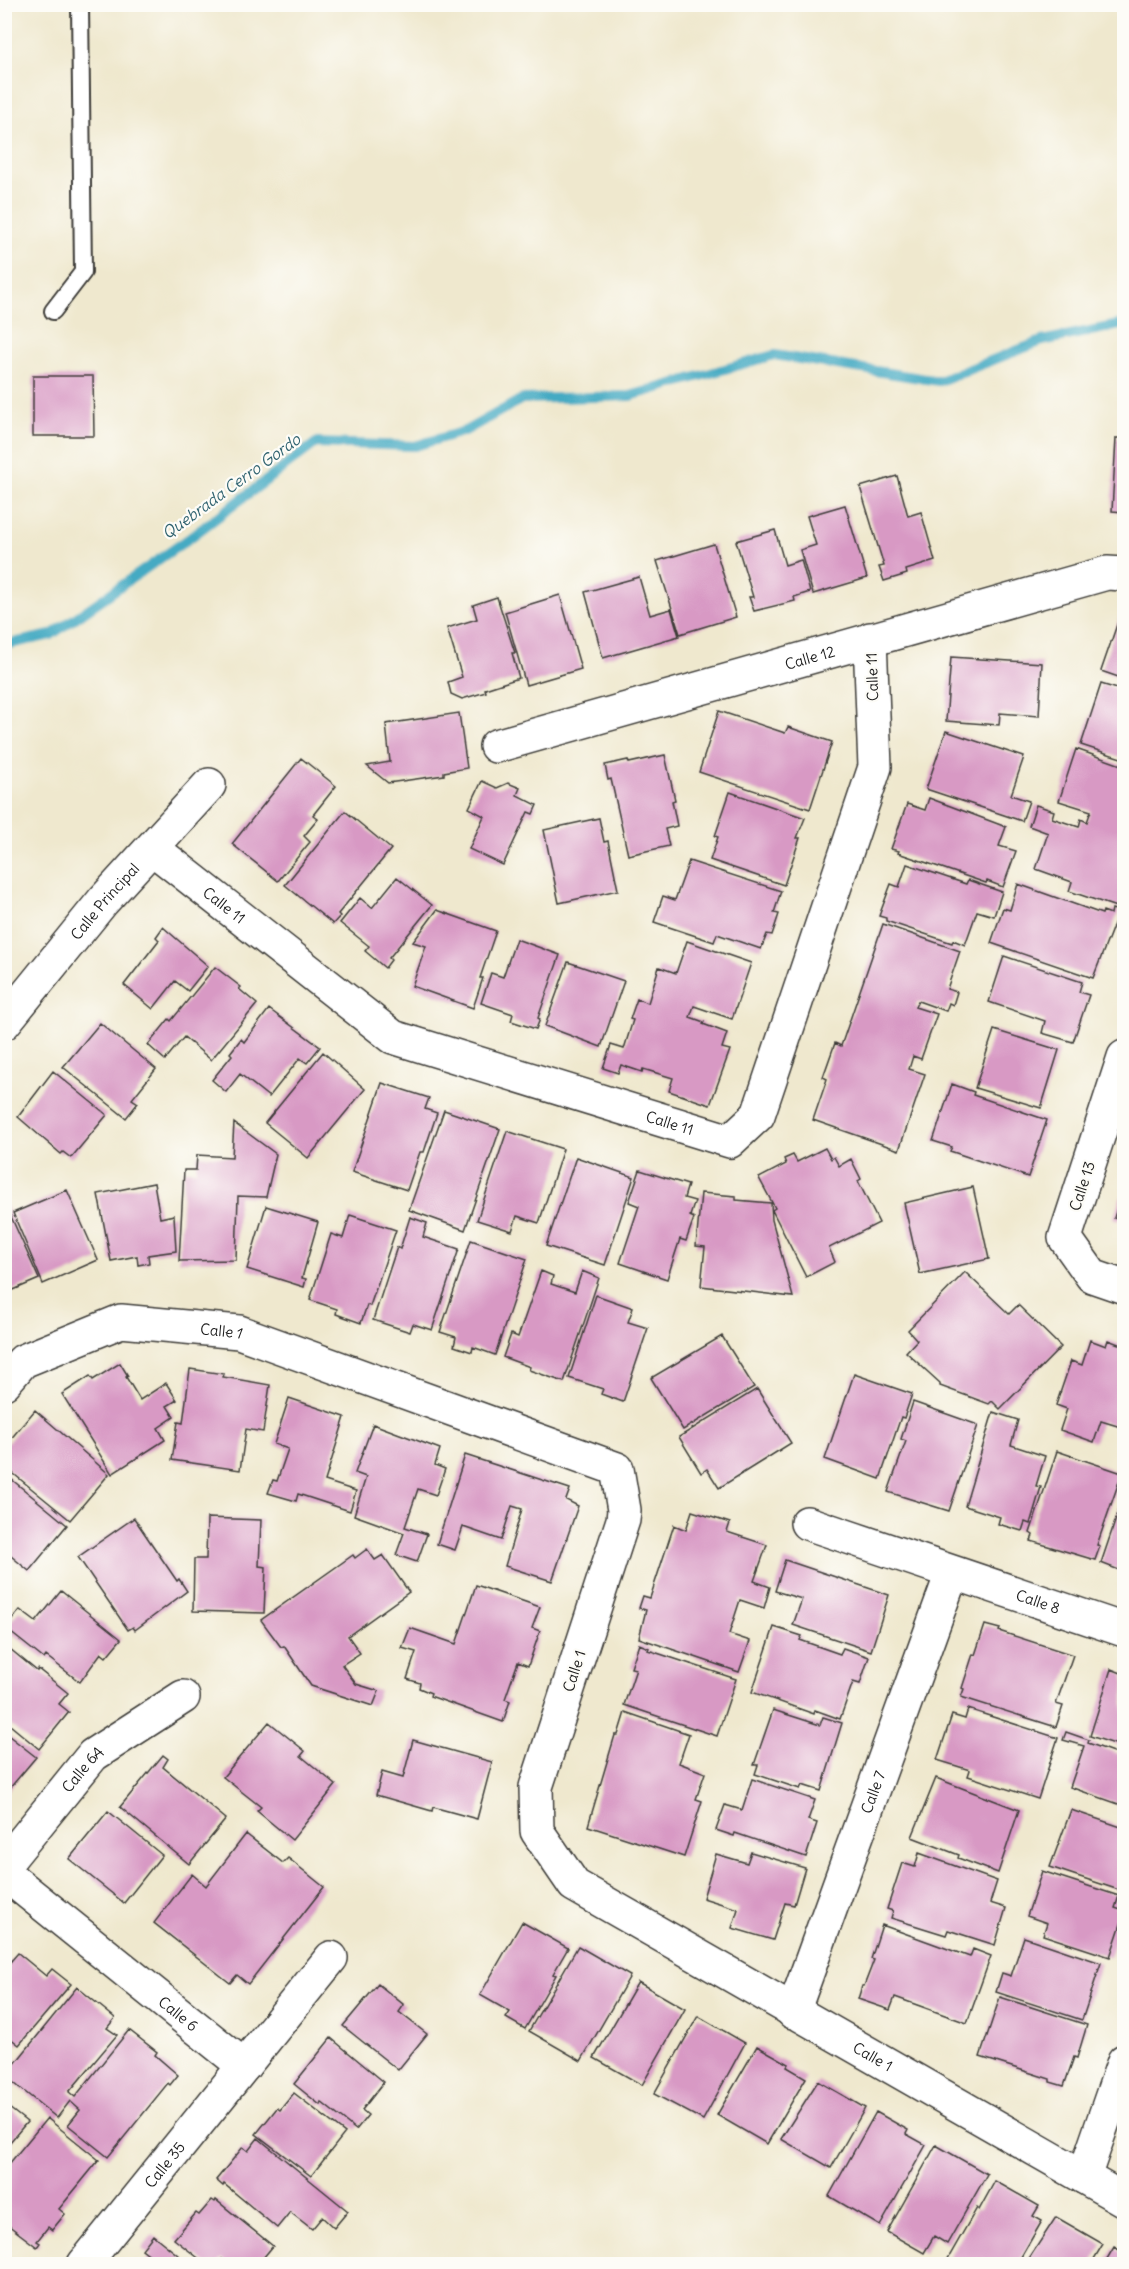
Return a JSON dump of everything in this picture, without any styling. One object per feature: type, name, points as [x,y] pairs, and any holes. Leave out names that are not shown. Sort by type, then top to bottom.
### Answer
[{"type":"street","name":"Calle 12","points":[[496,746],[1107,573],[1125,573]]},
{"type":"street","name":"Calle 11","points":[[152,848],[393,1037],[730,1141],[758,1115],[875,767],[870,639]]},
{"type":"street","name":"Calle Principal","points":[[4,1023],[103,901],[209,785]]},
{"type":"street","name":"Calle 13","points":[[1125,1058],[1065,1238],[1092,1276],[1125,1287]]},
{"type":"street","name":"Calle 1","points":[[4,1383],[23,1361],[122,1321],[239,1332],[617,1469],[624,1510],[623,1520],[536,1787],[537,1831],[574,1885],[1125,2200]]},
{"type":"street","name":"Calle 8","points":[[807,1523],[1125,1630]]},
{"type":"street","name":"Calle 7","points":[[793,2012],[952,1573]]},
{"type":"street","name":"Calle 6A","points":[[4,1865],[93,1755],[183,1697]]},
{"type":"street","name":"Calle 6","points":[[4,1873],[244,2066]]},
{"type":"street","points":[[244,2066],[332,1959]]},
{"type":"street","points":[[1084,2177],[1125,2061]]},
{"type":"street","name":"Calle 35","points":[[84,2265],[244,2066]]},
{"type":"lane","points":[[53,311],[83,272],[80,4]]},
{"type":"building","points":[[33,376],[93,376],[94,436],[33,436]]},
{"type":"building","points":[[1116,438],[1124,438],[1124,512],[1112,511]]},
{"type":"building","points":[[897,476],[908,516],[921,512],[935,561],[906,570],[907,574],[884,581],[879,567],[884,566],[860,487]]},
{"type":"building","points":[[845,505],[867,578],[813,594],[800,550],[816,545],[807,516]]},
{"type":"building","points":[[775,530],[785,565],[801,560],[810,592],[794,597],[795,601],[754,611],[749,597],[753,597],[736,541]]},
{"type":"building","points":[[714,544],[736,617],[680,634],[657,561]]},
{"type":"building","points":[[639,577],[650,615],[671,609],[679,636],[603,658],[585,592]]},
{"type":"building","points":[[560,595],[581,669],[526,685],[505,612]]},
{"type":"building","points":[[497,597],[515,653],[512,653],[519,678],[462,699],[451,694],[448,682],[462,677],[447,628],[477,619],[473,605]]},
{"type":"building","points":[[1122,610],[1124,611],[1124,679],[1101,671]]},
{"type":"building","points":[[951,657],[1042,663],[1039,716],[1000,713],[999,725],[946,721]]},
{"type":"building","points":[[1101,684],[1124,691],[1124,759],[1081,745]]},
{"type":"building","points":[[719,711],[785,733],[788,727],[832,742],[810,809],[699,772]]},
{"type":"building","points":[[459,713],[467,768],[444,772],[444,775],[388,783],[367,766],[390,762],[386,724]]},
{"type":"building","points":[[946,731],[1024,757],[1011,795],[1029,801],[1022,821],[926,789]]},
{"type":"building","points":[[1076,749],[1124,766],[1124,902],[1122,909],[1069,891],[1072,882],[1036,869],[1048,833],[1029,826],[1036,805],[1054,811],[1052,818],[1079,827],[1081,819],[1087,822],[1091,811],[1059,801]]},
{"type":"building","points":[[665,755],[675,800],[672,801],[677,826],[665,829],[669,846],[628,855],[611,779],[608,780],[605,765],[628,760],[629,763]]},
{"type":"building","points":[[301,758],[336,786],[313,815],[318,819],[304,836],[310,842],[278,881],[232,844]]},
{"type":"building","points":[[482,781],[497,788],[508,783],[520,788],[517,795],[537,805],[533,814],[528,812],[503,865],[469,849],[484,816],[469,808]]},
{"type":"building","points":[[730,792],[805,818],[784,885],[710,860],[718,837],[715,836]]},
{"type":"building","points":[[929,798],[1006,827],[999,846],[1016,851],[1003,887],[891,849],[907,804],[925,810]]},
{"type":"building","points":[[345,811],[391,849],[338,914],[340,916],[333,924],[285,885]]},
{"type":"building","points":[[599,818],[604,842],[608,841],[618,890],[559,903],[544,830]]},
{"type":"building","points":[[689,861],[781,891],[774,913],[779,914],[772,935],[767,934],[761,949],[717,934],[714,942],[654,922],[663,896],[675,900]]},
{"type":"building","points":[[907,864],[966,884],[968,880],[1002,892],[994,916],[977,911],[965,945],[953,940],[952,943],[886,921],[886,918],[879,916],[891,884],[899,887]]},
{"type":"building","points":[[397,877],[432,905],[389,958],[391,960],[385,968],[365,951],[369,946],[340,923],[360,898],[372,908]]},
{"type":"building","points":[[1018,884],[1102,914],[1103,911],[1111,914],[1112,909],[1119,911],[1093,978],[991,943],[1003,908],[1010,910]]},
{"type":"building","points":[[437,910],[496,931],[480,978],[483,978],[473,1008],[412,986],[426,946],[413,942]]},
{"type":"building","points":[[883,924],[960,951],[947,989],[957,992],[953,1005],[949,1003],[946,1011],[918,1001],[915,1007],[937,1014],[921,1059],[913,1056],[909,1069],[925,1074],[899,1150],[813,1120],[827,1079],[823,1077],[835,1043],[841,1046]]},
{"type":"building","points":[[163,927],[208,966],[188,991],[175,981],[153,1009],[124,985],[159,940],[156,937]]},
{"type":"building","points":[[516,939],[560,955],[536,1029],[511,1021],[513,1014],[481,1003],[491,973],[503,977]]},
{"type":"building","points":[[687,941],[751,963],[732,1019],[694,1006],[690,1017],[727,1033],[722,1048],[730,1050],[710,1105],[669,1091],[673,1078],[621,1065],[618,1073],[603,1068],[611,1045],[624,1049],[637,999],[648,1003],[659,967],[676,973]]},
{"type":"building","points":[[1004,956],[1082,982],[1079,992],[1089,995],[1073,1042],[1042,1033],[1045,1021],[989,1002]]},
{"type":"building","points":[[568,962],[624,981],[601,1047],[545,1026]]},
{"type":"building","points":[[215,967],[241,987],[239,989],[257,1004],[211,1060],[184,1037],[165,1060],[148,1045],[169,1019],[171,1021]]},
{"type":"building","points":[[269,1009],[320,1047],[307,1063],[300,1058],[269,1097],[240,1074],[226,1092],[212,1080],[232,1055],[230,1053],[241,1039],[244,1042]]},
{"type":"building","points":[[100,1023],[156,1069],[132,1099],[138,1103],[126,1118],[63,1067]]},
{"type":"building","points":[[994,1030],[1059,1050],[1041,1108],[975,1088]]},
{"type":"building","points":[[323,1052],[365,1089],[308,1158],[265,1123]]},
{"type":"building","points":[[53,1071],[107,1115],[71,1158],[63,1152],[61,1154],[18,1117]]},
{"type":"building","points":[[382,1083],[429,1098],[425,1109],[437,1113],[424,1152],[420,1152],[407,1190],[352,1172]]},
{"type":"building","points":[[952,1084],[974,1092],[973,1095],[1047,1120],[1028,1177],[950,1151],[952,1147],[933,1141]]},
{"type":"building","points":[[444,1110],[500,1129],[465,1230],[409,1210]]},
{"type":"building","points":[[234,1123],[276,1154],[266,1197],[238,1196],[236,1260],[179,1261],[184,1170],[196,1170],[197,1155],[232,1157]]},
{"type":"building","points":[[507,1131],[563,1149],[539,1223],[517,1216],[512,1231],[477,1220]]},
{"type":"building","points":[[825,1148],[831,1159],[834,1157],[839,1166],[851,1159],[861,1179],[858,1181],[879,1223],[829,1248],[835,1262],[806,1277],[772,1210],[775,1208],[759,1178],[786,1164],[784,1159],[793,1155],[797,1162]]},
{"type":"building","points":[[576,1157],[634,1177],[605,1265],[546,1246]]},
{"type":"building","points":[[640,1170],[688,1185],[684,1198],[695,1201],[690,1216],[694,1218],[686,1241],[680,1239],[667,1279],[620,1263],[639,1206],[629,1202]]},
{"type":"building","points":[[154,1183],[160,1218],[174,1215],[176,1251],[148,1255],[149,1263],[138,1265],[137,1256],[111,1261],[98,1194]]},
{"type":"building","points":[[973,1187],[989,1259],[920,1274],[904,1203]]},
{"type":"building","points":[[67,1190],[98,1260],[43,1284],[13,1213]]},
{"type":"building","points":[[701,1193],[736,1196],[736,1200],[771,1203],[772,1220],[793,1297],[701,1286],[705,1247],[696,1246]]},
{"type":"building","points":[[1121,1196],[1124,1197],[1124,1222],[1114,1218]]},
{"type":"building","points":[[4,1201],[39,1279],[4,1294]]},
{"type":"building","points":[[266,1206],[318,1222],[302,1278],[306,1279],[304,1287],[247,1269]]},
{"type":"building","points":[[350,1215],[396,1230],[370,1306],[367,1305],[361,1323],[336,1314],[337,1309],[310,1300],[331,1234],[343,1238]]},
{"type":"building","points":[[410,1217],[427,1223],[423,1237],[459,1249],[432,1330],[413,1324],[410,1332],[373,1320],[397,1247],[400,1249]]},
{"type":"building","points":[[471,1240],[527,1259],[495,1355],[473,1347],[472,1352],[454,1346],[456,1337],[440,1332]]},
{"type":"building","points":[[541,1271],[553,1276],[551,1284],[575,1292],[582,1271],[599,1278],[564,1382],[529,1370],[530,1367],[503,1357],[511,1334],[518,1337]]},
{"type":"building","points":[[965,1272],[1009,1314],[1018,1305],[1061,1347],[1000,1409],[992,1401],[989,1404],[940,1386],[940,1383],[906,1352],[917,1340],[908,1330]]},
{"type":"building","points":[[596,1295],[633,1308],[628,1322],[648,1328],[623,1402],[601,1394],[603,1389],[569,1378]]},
{"type":"building","points":[[722,1336],[754,1387],[683,1430],[651,1378]]},
{"type":"building","points":[[1090,1340],[1106,1346],[1108,1340],[1124,1346],[1124,1428],[1101,1421],[1094,1442],[1060,1430],[1067,1409],[1056,1405],[1071,1361],[1082,1365]]},
{"type":"building","points":[[120,1363],[140,1400],[166,1383],[177,1400],[167,1406],[174,1417],[158,1428],[165,1440],[112,1474],[62,1394],[90,1376],[93,1380]]},
{"type":"building","points":[[190,1369],[270,1385],[263,1432],[246,1429],[240,1470],[172,1460],[178,1422],[183,1423]]},
{"type":"building","points":[[854,1374],[912,1394],[904,1418],[901,1417],[880,1479],[825,1459]]},
{"type":"building","points":[[757,1389],[791,1443],[719,1488],[707,1469],[701,1473],[679,1437]]},
{"type":"building","points":[[289,1398],[345,1417],[325,1481],[356,1491],[350,1511],[298,1494],[296,1501],[268,1493],[273,1480],[277,1481],[288,1449],[274,1444]]},
{"type":"building","points":[[913,1402],[978,1425],[949,1511],[888,1492],[906,1441],[901,1439]]},
{"type":"building","points":[[35,1410],[109,1474],[70,1520],[4,1466],[4,1447]]},
{"type":"building","points":[[993,1412],[1018,1420],[1011,1445],[1045,1456],[1036,1486],[1041,1487],[1030,1524],[1025,1522],[1022,1531],[998,1524],[1000,1517],[965,1506]]},
{"type":"building","points":[[373,1424],[440,1449],[435,1465],[445,1469],[436,1495],[418,1489],[405,1527],[427,1534],[417,1562],[396,1555],[404,1533],[354,1515],[366,1477],[355,1473]]},
{"type":"building","points":[[1057,1451],[1122,1473],[1097,1545],[1100,1546],[1095,1560],[1031,1541],[1033,1535],[1030,1533]]},
{"type":"building","points":[[465,1455],[570,1489],[566,1500],[578,1506],[552,1581],[505,1566],[522,1509],[512,1506],[501,1540],[463,1527],[455,1550],[437,1544]]},
{"type":"building","points":[[5,1474],[67,1525],[29,1571],[5,1551]]},
{"type":"building","points":[[1124,1495],[1124,1572],[1101,1563]]},
{"type":"building","points":[[692,1511],[730,1523],[727,1532],[767,1545],[754,1581],[770,1587],[764,1608],[740,1600],[729,1634],[750,1641],[739,1672],[639,1638],[646,1610],[639,1608],[643,1596],[650,1598],[674,1525],[686,1530]]},
{"type":"building","points":[[134,1518],[177,1581],[179,1579],[187,1591],[135,1630],[133,1627],[128,1630],[78,1557]]},
{"type":"building","points":[[207,1518],[261,1520],[259,1566],[266,1567],[264,1613],[193,1611],[194,1559],[206,1559]]},
{"type":"building","points":[[367,1549],[375,1560],[383,1555],[409,1592],[348,1636],[360,1653],[342,1665],[356,1684],[379,1691],[373,1706],[311,1686],[284,1646],[281,1647],[261,1620],[353,1555],[355,1558]]},
{"type":"building","points":[[785,1560],[889,1595],[871,1651],[793,1625],[802,1599],[775,1591]]},
{"type":"building","points":[[476,1585],[540,1607],[532,1628],[540,1631],[528,1666],[518,1662],[505,1699],[510,1701],[503,1722],[430,1696],[431,1693],[419,1688],[420,1683],[407,1679],[416,1652],[402,1648],[410,1628],[456,1644]]},
{"type":"building","points":[[61,1591],[121,1639],[106,1657],[101,1653],[80,1682],[46,1656],[44,1659],[5,1628],[20,1610],[36,1622]]},
{"type":"building","points":[[985,1625],[1073,1655],[1056,1704],[1063,1706],[1056,1727],[961,1697],[973,1654],[975,1655]]},
{"type":"building","points":[[774,1627],[802,1636],[800,1640],[840,1654],[843,1648],[869,1657],[860,1684],[853,1682],[840,1719],[815,1710],[814,1714],[752,1692]]},
{"type":"building","points":[[4,1644],[68,1693],[59,1704],[69,1712],[39,1749],[4,1720]]},
{"type":"building","points":[[639,1644],[649,1648],[648,1650],[736,1679],[717,1736],[624,1705],[636,1669],[631,1668]]},
{"type":"building","points":[[1111,1669],[1124,1674],[1124,1747],[1090,1736]]},
{"type":"building","points":[[968,1709],[1058,1738],[1038,1799],[968,1776],[970,1770],[937,1760],[952,1715],[965,1719]]},
{"type":"building","points":[[773,1710],[820,1725],[823,1717],[842,1723],[821,1791],[802,1785],[800,1789],[755,1774],[758,1765],[754,1765]]},
{"type":"building","points":[[625,1712],[689,1734],[679,1763],[705,1773],[696,1799],[702,1801],[684,1857],[588,1826],[615,1735],[618,1735]]},
{"type":"building","points":[[269,1722],[305,1751],[301,1756],[336,1785],[292,1840],[257,1811],[261,1807],[223,1777]]},
{"type":"building","points":[[4,1732],[36,1757],[4,1795]]},
{"type":"building","points":[[1066,1732],[1124,1756],[1124,1806],[1070,1787],[1084,1746],[1063,1740]]},
{"type":"building","points":[[413,1740],[492,1762],[477,1819],[433,1807],[432,1811],[376,1795],[382,1772],[403,1778]]},
{"type":"building","points":[[163,1755],[168,1759],[163,1767],[226,1819],[189,1864],[120,1807]]},
{"type":"building","points":[[936,1778],[1019,1810],[998,1873],[912,1837]]},
{"type":"building","points":[[752,1779],[815,1800],[808,1820],[817,1823],[806,1857],[735,1833],[734,1836],[716,1830],[725,1805],[742,1810]]},
{"type":"building","points":[[1071,1810],[1124,1828],[1124,1874],[1119,1890],[1050,1867]]},
{"type":"building","points":[[108,1811],[162,1855],[124,1903],[69,1859]]},
{"type":"building","points":[[246,1834],[283,1863],[288,1858],[324,1887],[248,1984],[237,1975],[230,1983],[154,1923],[192,1874],[206,1886]]},
{"type":"building","points":[[751,1852],[805,1868],[794,1905],[785,1903],[773,1940],[732,1928],[738,1909],[703,1898],[716,1854],[747,1863]]},
{"type":"building","points":[[919,1853],[997,1881],[990,1903],[1006,1908],[995,1945],[948,1930],[946,1935],[891,1918],[893,1911],[887,1909],[902,1863],[915,1867]]},
{"type":"building","points":[[1042,1871],[1119,1896],[1115,1908],[1124,1911],[1124,1915],[1110,1957],[1043,1935],[1047,1923],[1027,1916]]},
{"type":"building","points":[[522,1922],[568,1948],[553,1974],[556,1975],[525,2029],[506,2018],[510,2012],[480,1995]]},
{"type":"building","points":[[882,1925],[970,1957],[973,1949],[991,1956],[967,2023],[895,1997],[890,2010],[858,1999],[874,1960],[871,1959]]},
{"type":"building","points":[[1024,1937],[1101,1963],[1082,2020],[996,1992],[1002,1973],[1011,1976]]},
{"type":"building","points":[[578,1946],[630,1976],[581,2061],[529,2031]]},
{"type":"building","points":[[18,1953],[46,1976],[52,1969],[71,1984],[19,2045],[4,2033],[4,1969]]},
{"type":"building","points":[[638,1982],[685,2009],[642,2085],[594,2058]]},
{"type":"building","points":[[378,1984],[404,2005],[399,2012],[427,2034],[398,2070],[343,2026]]},
{"type":"building","points":[[77,1987],[115,2018],[107,2028],[117,2035],[69,2092],[75,2097],[129,2030],[157,2052],[155,2055],[178,2075],[170,2085],[168,2083],[108,2157],[68,2125],[80,2110],[70,2101],[57,2118],[4,2075],[4,2060],[13,2066]]},
{"type":"building","points":[[1000,1997],[1087,2025],[1077,2058],[1074,2057],[1064,2086],[1050,2082],[1050,2079],[980,2057]]},
{"type":"building","points":[[698,2016],[745,2043],[703,2120],[654,2094]]},
{"type":"building","points":[[331,2038],[384,2082],[362,2110],[368,2115],[356,2130],[294,2084]]},
{"type":"building","points":[[757,2046],[789,2064],[787,2067],[806,2078],[767,2144],[717,2115]]},
{"type":"building","points":[[818,2081],[865,2108],[831,2168],[781,2139]]},
{"type":"building","points":[[294,2093],[345,2133],[311,2176],[256,2134],[277,2108],[280,2110]]},
{"type":"building","points":[[4,2104],[27,2122],[4,2149]]},
{"type":"building","points":[[876,2112],[908,2130],[906,2134],[926,2145],[880,2226],[829,2196]]},
{"type":"building","points":[[47,2118],[99,2160],[59,2209],[65,2214],[52,2230],[48,2227],[37,2241],[40,2243],[37,2247],[4,2222],[4,2170]]},
{"type":"building","points":[[258,2138],[348,2211],[334,2228],[322,2217],[312,2229],[290,2212],[277,2228],[224,2184],[223,2186],[216,2180],[243,2147],[248,2151]]},
{"type":"building","points":[[936,2145],[987,2174],[947,2244],[934,2236],[924,2253],[887,2232]]},
{"type":"building","points":[[995,2181],[1039,2206],[1033,2216],[1042,2221],[1017,2264],[945,2264],[977,2208],[979,2210]]},
{"type":"building","points":[[212,2200],[215,2202],[216,2200],[273,2246],[258,2264],[228,2264],[222,2259],[217,2264],[206,2264],[174,2239],[196,2213],[199,2215]]},
{"type":"building","points":[[1056,2217],[1103,2244],[1091,2264],[1026,2263]]},
{"type":"building","points":[[153,2235],[189,2264],[144,2264],[151,2256],[142,2249]]},
{"type":"building","points":[[1114,2247],[1124,2253],[1124,2264],[1104,2264]]},
{"type":"waterway","name":"Quebrada Cerro Gordo","points":[[4,645],[51,635],[191,537],[316,443],[415,446],[465,431],[522,399],[630,396],[774,355],[939,381],[1042,341],[1124,324]]}]
